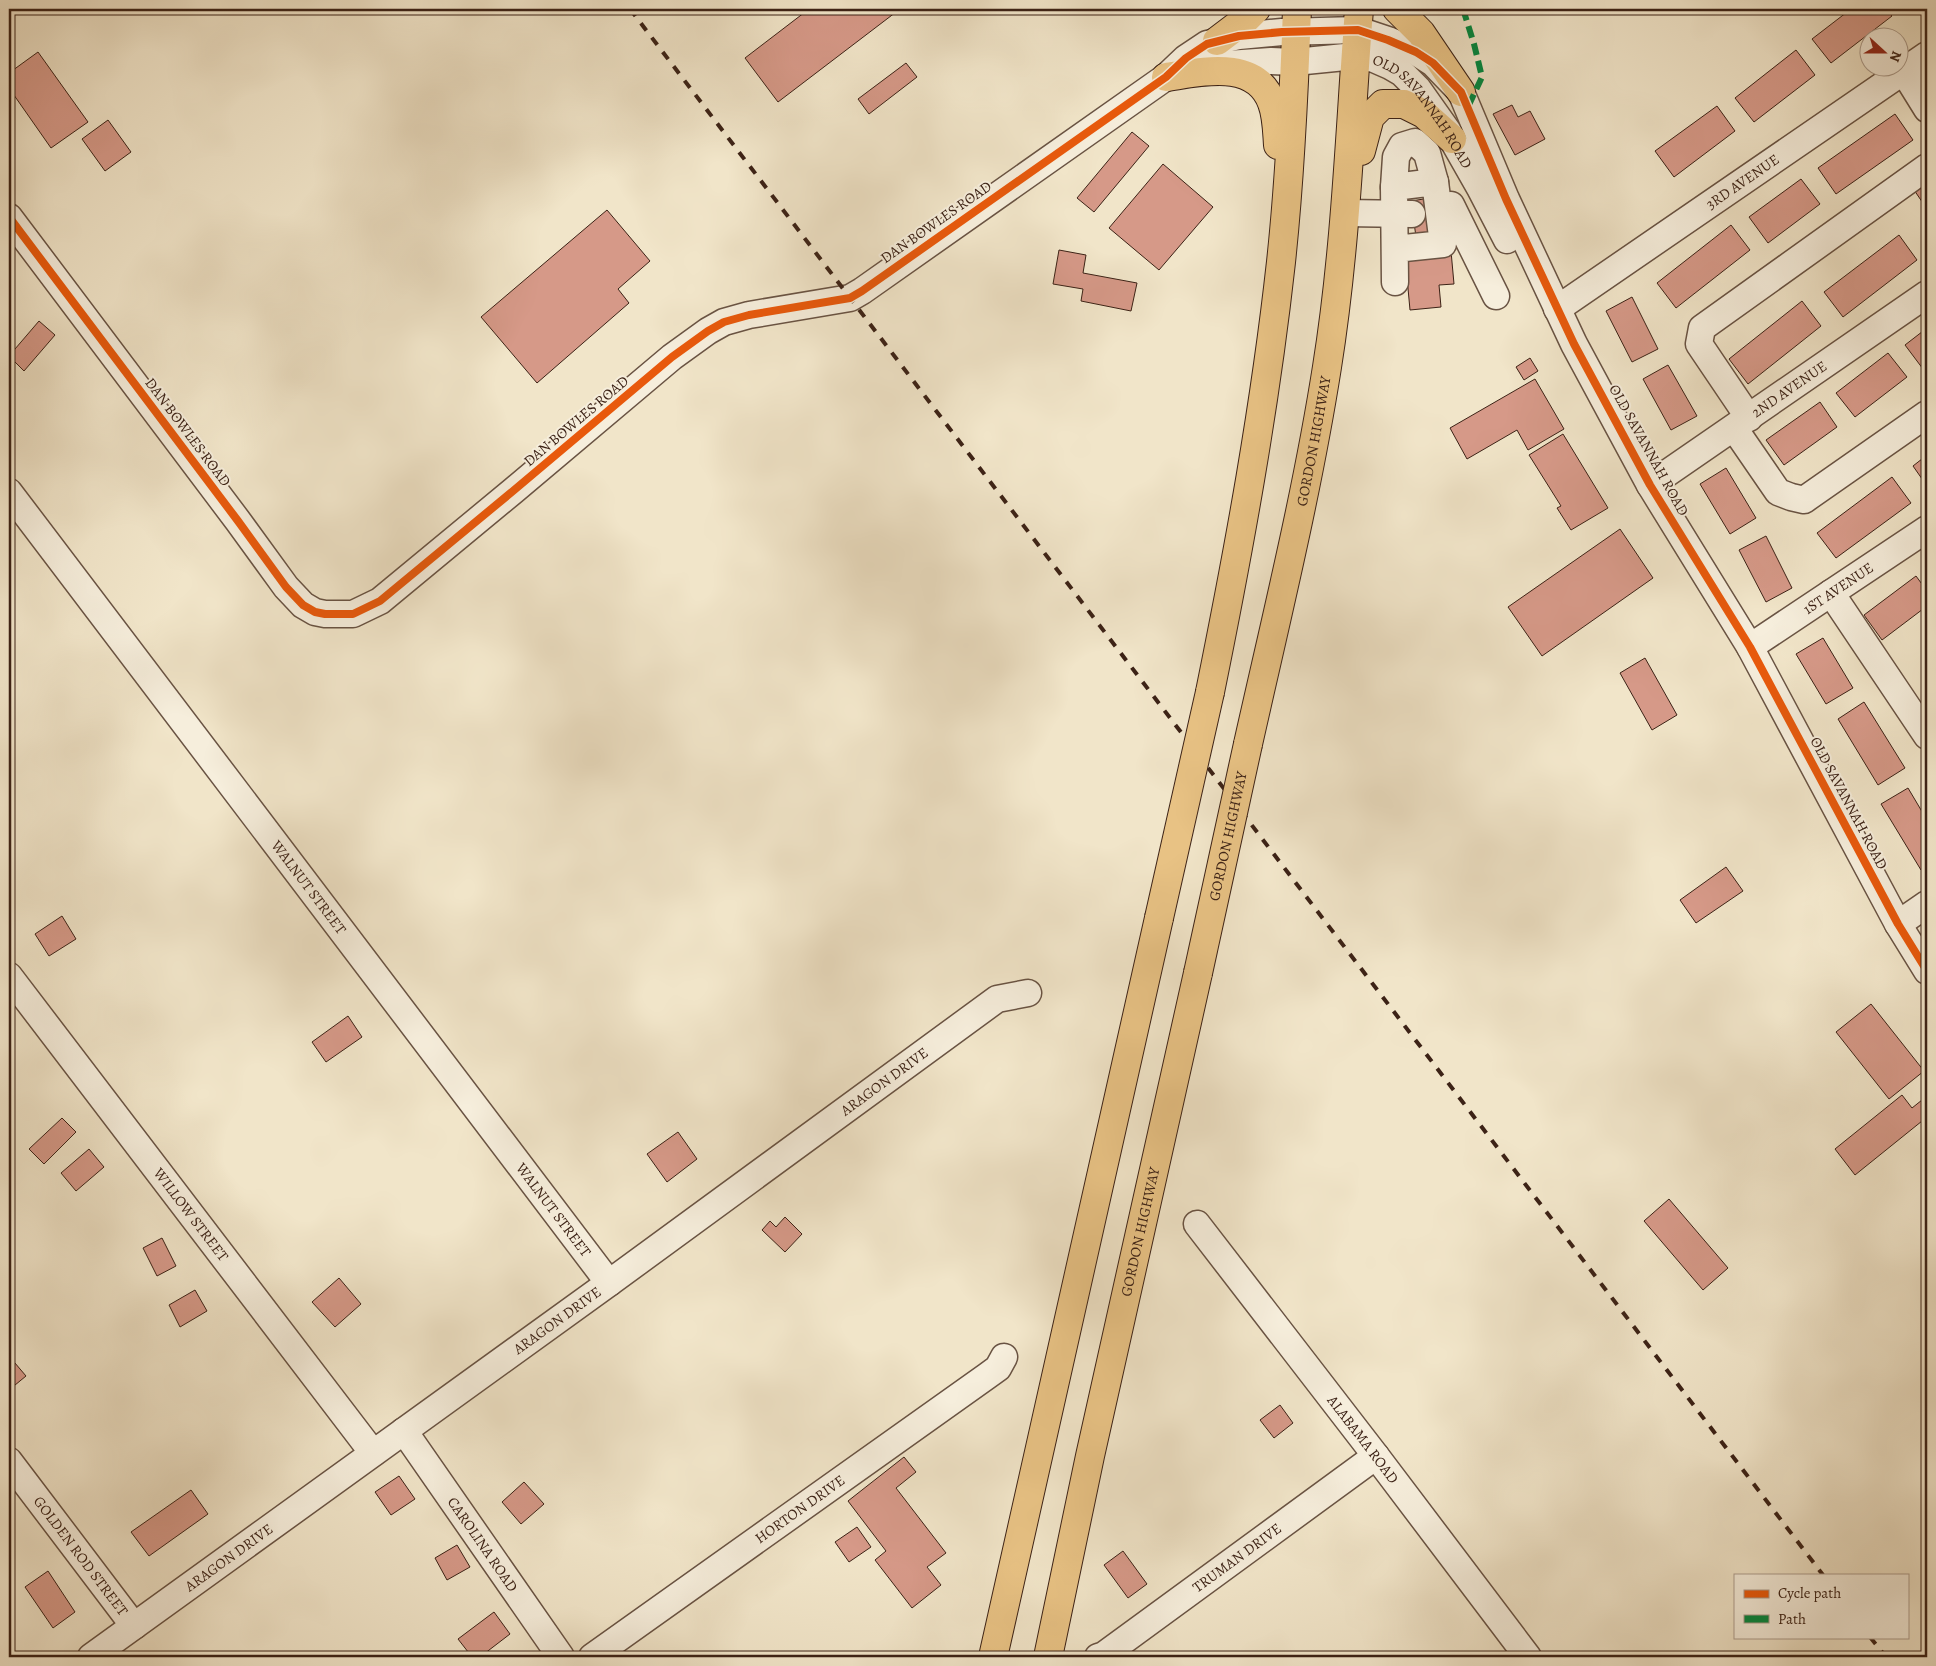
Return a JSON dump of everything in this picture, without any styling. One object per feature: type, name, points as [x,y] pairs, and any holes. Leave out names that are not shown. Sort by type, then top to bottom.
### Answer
[{"type":"highway","points":[[1217,41],[1256,9]]},
{"type":"highway","points":[[1397,9],[1421,33],[1461,92]]},
{"type":"highway","points":[[993,1657],[1210,692],[1231,590],[1254,458],[1278,290],[1284,229],[1296,21]]},
{"type":"highway","name":"GORDON HIGHWAY","points":[[1048,1657],[1090,1456],[1288,566],[1317,422],[1340,267],[1357,32]]},
{"type":"highway","points":[[1166,77],[1211,70],[1229,71],[1254,79],[1266,90],[1272,103],[1276,120],[1284,229]]},
{"type":"highway","points":[[1345,213],[1370,117],[1383,104],[1404,104],[1424,114],[1452,139]]},
{"type":"street","name":"DAN BOWLES ROAD","points":[[9,217],[286,587],[303,605],[314,612],[353,614],[380,600],[514,492],[672,357],[708,331],[724,322],[749,315],[850,298],[1166,77],[1186,58],[1208,44],[1296,21]]},
{"type":"street","name":"OLD SAVANNAH ROAD","points":[[1296,21],[1357,32],[1388,40],[1416,52],[1433,63],[1461,92],[1506,199],[1557,308],[1650,484],[1750,647],[1898,924],[1927,971]]},
{"type":"street","name":"OLD SAVANNAH ROAD","points":[[1295,62],[1357,32]]},
{"type":"street","name":"OLD SAVANNAH ROAD","points":[[1357,32],[1374,59],[1402,73],[1418,89],[1452,139],[1529,282],[1557,308]]},
{"type":"street","name":"3RD AVENUE","points":[[1908,69],[1927,55]]},
{"type":"street","name":"DAN BOWLES ROAD","points":[[1166,77],[1206,66],[1271,61],[1295,62]]},
{"type":"street","name":"3RD AVENUE","points":[[1557,308],[1895,78]]},
{"type":"street","points":[[1908,78],[1927,109]]},
{"type":"street","points":[[1394,187],[1396,157],[1402,146],[1414,142],[1426,154],[1435,182],[1426,211],[1395,249],[1395,282]]},
{"type":"street","points":[[1927,167],[1702,328],[1699,344],[1778,492],[1791,498],[1804,500],[1927,414]]},
{"type":"street","points":[[1394,187],[1435,182]]},
{"type":"street","points":[[1394,187],[1426,211],[1496,296]]},
{"type":"street","points":[[1345,213],[1426,211],[1480,188]]},
{"type":"street","points":[[1395,249],[1442,244],[1426,211]]},
{"type":"street","name":"2ND AVENUE","points":[[1650,484],[1927,294]]},
{"type":"street","name":"WALNUT STREET","points":[[9,492],[609,1284]]},
{"type":"street","name":"1ST AVENUE","points":[[1750,647],[1927,529]]},
{"type":"street","points":[[1831,593],[1927,736]]},
{"type":"street","points":[[1898,924],[1927,904]]},
{"type":"street","name":"WILLOW STREET","points":[[9,976],[373,1453]]},
{"type":"street","name":"ARAGON DRIVE","points":[[91,1657],[609,1284],[997,999],[1028,993]]},
{"type":"street","name":"ALABAMA ROAD","points":[[1197,1224],[1528,1657]]},
{"type":"street","name":"HORTON DRIVE","points":[[592,1657],[998,1368],[1004,1357]]},
{"type":"street","name":"CAROLINA ROAD","points":[[404,1431],[562,1657]]},
{"type":"street","name":"TRUMAN DRIVE","points":[[1098,1657],[1104,1655],[1376,1456]]},
{"type":"street","name":"GOLDEN ROD STREET","points":[[9,1461],[134,1626]]},
{"type":"building","points":[[809,9],[900,9],[778,102],[745,58]]},
{"type":"building","points":[[1851,9],[1886,9],[1892,16],[1876,28],[1858,28],[1858,42],[1831,63],[1812,39]]},
{"type":"building","points":[[1796,50],[1815,75],[1754,122],[1735,98]]},
{"type":"building","points":[[38,52],[88,122],[51,148],[9,88],[9,73]]},
{"type":"building","points":[[906,63],[917,77],[869,114],[858,99]]},
{"type":"building","points":[[1512,105],[1518,117],[1530,111],[1545,139],[1515,155],[1493,114]]},
{"type":"building","points":[[1717,106],[1735,131],[1674,177],[1655,151]]},
{"type":"building","points":[[1895,114],[1913,140],[1836,194],[1818,168]]},
{"type":"building","points":[[108,120],[131,152],[105,171],[82,139]]},
{"type":"building","points":[[1132,132],[1149,146],[1094,212],[1077,198]]},
{"type":"building","points":[[1163,164],[1213,207],[1159,270],[1109,228]]},
{"type":"building","points":[[1927,177],[1927,209],[1912,187]]},
{"type":"building","points":[[1801,179],[1820,204],[1768,243],[1749,217]]},
{"type":"building","points":[[1430,198],[1436,242],[1417,244],[1411,201]]},
{"type":"building","points":[[607,210],[650,261],[618,289],[629,303],[537,383],[481,317]]},
{"type":"building","points":[[1731,225],[1750,250],[1676,308],[1657,283]]},
{"type":"building","points":[[1899,235],[1917,260],[1843,317],[1824,292]]},
{"type":"building","points":[[1059,250],[1086,255],[1083,273],[1137,283],[1131,311],[1081,301],[1083,289],[1053,284]]},
{"type":"building","points":[[1451,251],[1454,284],[1439,285],[1441,307],[1410,310],[1405,256]]},
{"type":"building","points":[[1632,297],[1658,349],[1632,362],[1606,311]]},
{"type":"building","points":[[1802,301],[1821,326],[1748,384],[1729,359]]},
{"type":"building","points":[[39,321],[55,335],[24,371],[9,356]]},
{"type":"building","points":[[1927,328],[1927,366],[1923,369],[1905,345]]},
{"type":"building","points":[[1888,353],[1907,377],[1855,417],[1836,393]]},
{"type":"building","points":[[1530,358],[1538,371],[1524,380],[1516,367]]},
{"type":"building","points":[[1668,365],[1697,416],[1671,430],[1643,379]]},
{"type":"building","points":[[1535,379],[1564,429],[1528,450],[1517,430],[1467,459],[1450,428]]},
{"type":"building","points":[[1820,402],[1837,427],[1784,465],[1766,440]]},
{"type":"building","points":[[1563,434],[1608,508],[1571,530],[1557,508],[1561,506],[1529,455]]},
{"type":"building","points":[[1927,455],[1927,486],[1913,466]]},
{"type":"building","points":[[1726,468],[1756,518],[1730,534],[1700,484]]},
{"type":"building","points":[[1892,477],[1911,503],[1836,558],[1817,533]]},
{"type":"building","points":[[1620,529],[1653,578],[1542,656],[1508,607]]},
{"type":"building","points":[[1766,536],[1792,588],[1766,602],[1739,550]]},
{"type":"building","points":[[1916,576],[1927,591],[1927,606],[1882,640],[1864,615]]},
{"type":"building","points":[[1823,638],[1853,688],[1826,704],[1796,654]]},
{"type":"building","points":[[1645,658],[1677,715],[1652,730],[1620,673]]},
{"type":"building","points":[[1864,702],[1905,768],[1878,785],[1838,719]]},
{"type":"building","points":[[1908,788],[1927,820],[1927,866],[1921,870],[1881,804]]},
{"type":"building","points":[[1726,867],[1743,891],[1696,923],[1680,900]]},
{"type":"building","points":[[62,916],[76,939],[49,956],[35,934]]},
{"type":"building","points":[[1871,1004],[1924,1071],[1889,1099],[1836,1032]]},
{"type":"building","points":[[348,1016],[362,1037],[326,1062],[312,1042]]},
{"type":"building","points":[[1902,1095],[1912,1108],[1927,1096],[1927,1117],[1855,1175],[1835,1149]]},
{"type":"building","points":[[62,1118],[76,1132],[44,1164],[29,1149]]},
{"type":"building","points":[[678,1132],[697,1159],[667,1182],[647,1154]]},
{"type":"building","points":[[89,1149],[104,1167],[76,1191],[61,1173]]},
{"type":"building","points":[[1669,1199],[1728,1268],[1703,1290],[1644,1221]]},
{"type":"building","points":[[785,1217],[802,1234],[785,1252],[762,1230],[770,1221],[776,1227]]},
{"type":"building","points":[[162,1238],[176,1266],[157,1276],[143,1248]]},
{"type":"building","points":[[339,1278],[361,1304],[335,1327],[312,1302]]},
{"type":"building","points":[[195,1290],[207,1311],[180,1327],[169,1305]]},
{"type":"building","points":[[9,1356],[26,1376],[9,1390]]},
{"type":"building","points":[[1280,1405],[1293,1423],[1274,1438],[1260,1420]]},
{"type":"building","points":[[904,1457],[916,1472],[896,1488],[946,1553],[927,1567],[941,1585],[912,1608],[875,1560],[886,1551],[848,1501]]},
{"type":"building","points":[[399,1476],[415,1499],[391,1515],[375,1492]]},
{"type":"building","points":[[524,1482],[544,1504],[521,1524],[502,1502]]},
{"type":"building","points":[[191,1490],[208,1514],[149,1556],[131,1532]]},
{"type":"building","points":[[857,1527],[871,1547],[849,1562],[835,1542]]},
{"type":"building","points":[[457,1545],[470,1567],[447,1580],[435,1558]]},
{"type":"building","points":[[1123,1551],[1147,1584],[1128,1598],[1104,1565]]},
{"type":"building","points":[[48,1571],[75,1612],[53,1628],[25,1587]]},
{"type":"building","points":[[494,1612],[510,1634],[480,1657],[472,1657],[458,1639]]},
{"type":"railway","points":[[630,9],[1822,1574]]},
{"type":"railway","points":[[1871,1638],[1886,1657]]},
{"type":"marked path","points":[[1463,9],[1482,77],[1468,107]]},
{"type":"cycle path","points":[[9,217],[286,587],[303,605],[315,612],[353,614],[380,601],[672,357],[708,331],[724,322],[749,315],[850,298],[1166,77],[1186,58],[1207,44],[1239,36],[1282,32],[1358,30],[1388,40],[1416,52],[1433,63],[1461,92],[1506,199],[1574,344],[1650,485],[1750,647],[1898,924],[1927,971]]}]
